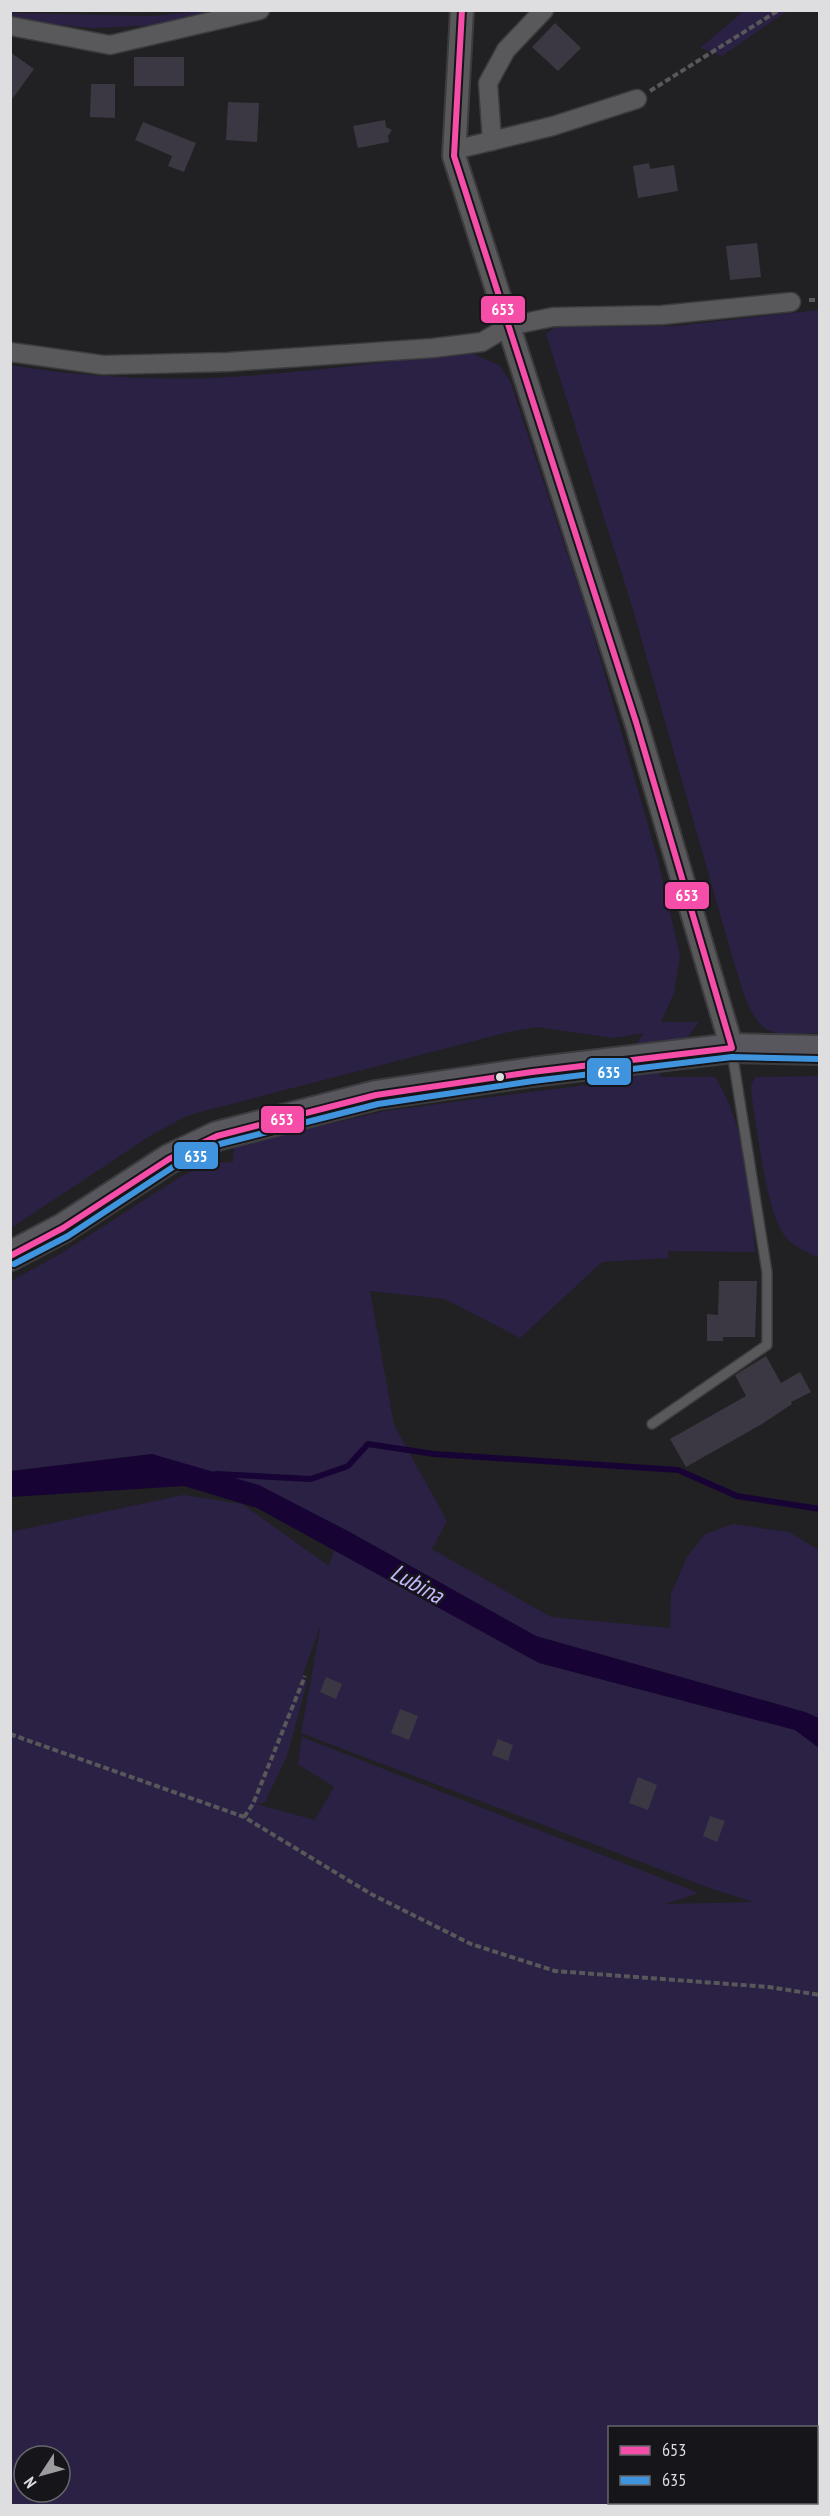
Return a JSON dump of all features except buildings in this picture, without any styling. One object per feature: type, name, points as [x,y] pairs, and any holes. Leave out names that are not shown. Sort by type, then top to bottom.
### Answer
[{"type":"main road","points":[[10,1256],[63,1228],[169,1159],[217,1136],[376,1095],[532,1072],[732,1048],[819,1050]]},
{"type":"street","points":[[10,26],[110,45],[260,10]]},
{"type":"street","points":[[462,10],[454,150],[636,722],[732,1048]]},
{"type":"street","points":[[492,141],[488,83],[506,50],[544,10]]},
{"type":"street","points":[[454,150],[554,126],[637,99]]},
{"type":"street","points":[[10,352],[103,366],[228,362],[433,348],[482,342],[509,326],[553,317],[662,315],[791,302]]},
{"type":"lane","points":[[652,1424],[768,1345],[767,1272],[733,1070],[732,1048]]},
{"type":"path","points":[[637,99],[779,10]]},
{"type":"path","points":[[244,1817],[253,1804],[305,1676]]},
{"type":"path","points":[[10,1734],[244,1817],[371,1894],[471,1944],[555,1971],[769,1987],[819,1995]]},
{"type":"shaded area","points":[[229,11],[161,25],[92,28],[11,20],[11,13],[150,16]]},
{"type":"shaded area","points":[[744,11],[787,11],[722,56],[700,48]]},
{"type":"shaded area","points":[[819,310],[819,1033],[787,1034],[767,1030],[753,1015],[744,993],[631,603],[546,334],[555,327],[675,326]]},
{"type":"shaded area","points":[[471,353],[499,365],[510,381],[588,616],[658,860],[680,956],[674,993],[661,1022],[699,1022],[687,1038],[658,1046],[635,1046],[644,1033],[614,1038],[537,1027],[509,1032],[187,1116],[153,1134],[11,1228],[10,365],[92,375],[203,378],[290,372]]},
{"type":"shaded area","points":[[661,1069],[660,1077],[715,1077],[726,1097],[741,1139],[746,1162],[755,1252],[668,1251],[668,1258],[602,1262],[520,1338],[445,1299],[370,1291],[394,1425],[447,1521],[432,1549],[551,1617],[670,1628],[671,1594],[687,1557],[705,1534],[733,1524],[789,1532],[819,1550],[819,1718],[805,1712],[536,1636],[346,1530],[152,1454],[11,1471],[11,1281],[62,1253],[180,1177],[208,1163],[233,1162],[234,1146],[385,1111],[586,1085]]},
{"type":"shaded area","points":[[820,1076],[819,1258],[789,1241],[776,1219],[763,1167],[751,1084],[756,1077]]},
{"type":"shaded area","points":[[183,1495],[242,1504],[329,1566],[334,1550],[539,1663],[795,1730],[819,1748],[819,2505],[11,2505],[10,1532]],"holes":[[[321,1624],[301,1733],[712,1889],[754,1902],[665,1904],[699,1893],[302,1737],[298,1764],[334,1787],[315,1820],[256,1804],[265,1802],[287,1756],[307,1683],[303,1674]]]},
{"type":"water","name":"Lubina","points":[[152,1454],[259,1485],[346,1530],[536,1636],[805,1712],[819,1718],[819,1748],[795,1730],[539,1663],[257,1508],[184,1486],[11,1497],[11,1471]]},
{"type":"waterway","points":[[216,1474],[311,1479],[348,1466],[368,1444],[434,1454],[678,1470],[737,1496],[820,1509]]},
{"type":"transit line","name":"653","points":[[10,1256],[63,1228],[169,1159],[217,1136],[376,1095],[532,1072],[732,1048],[636,722],[454,156],[462,10]]},
{"type":"transit line","name":"635","points":[[14,1264],[68,1236],[173,1167],[220,1144],[378,1104],[533,1081],[732,1057],[820,1059]]}]
